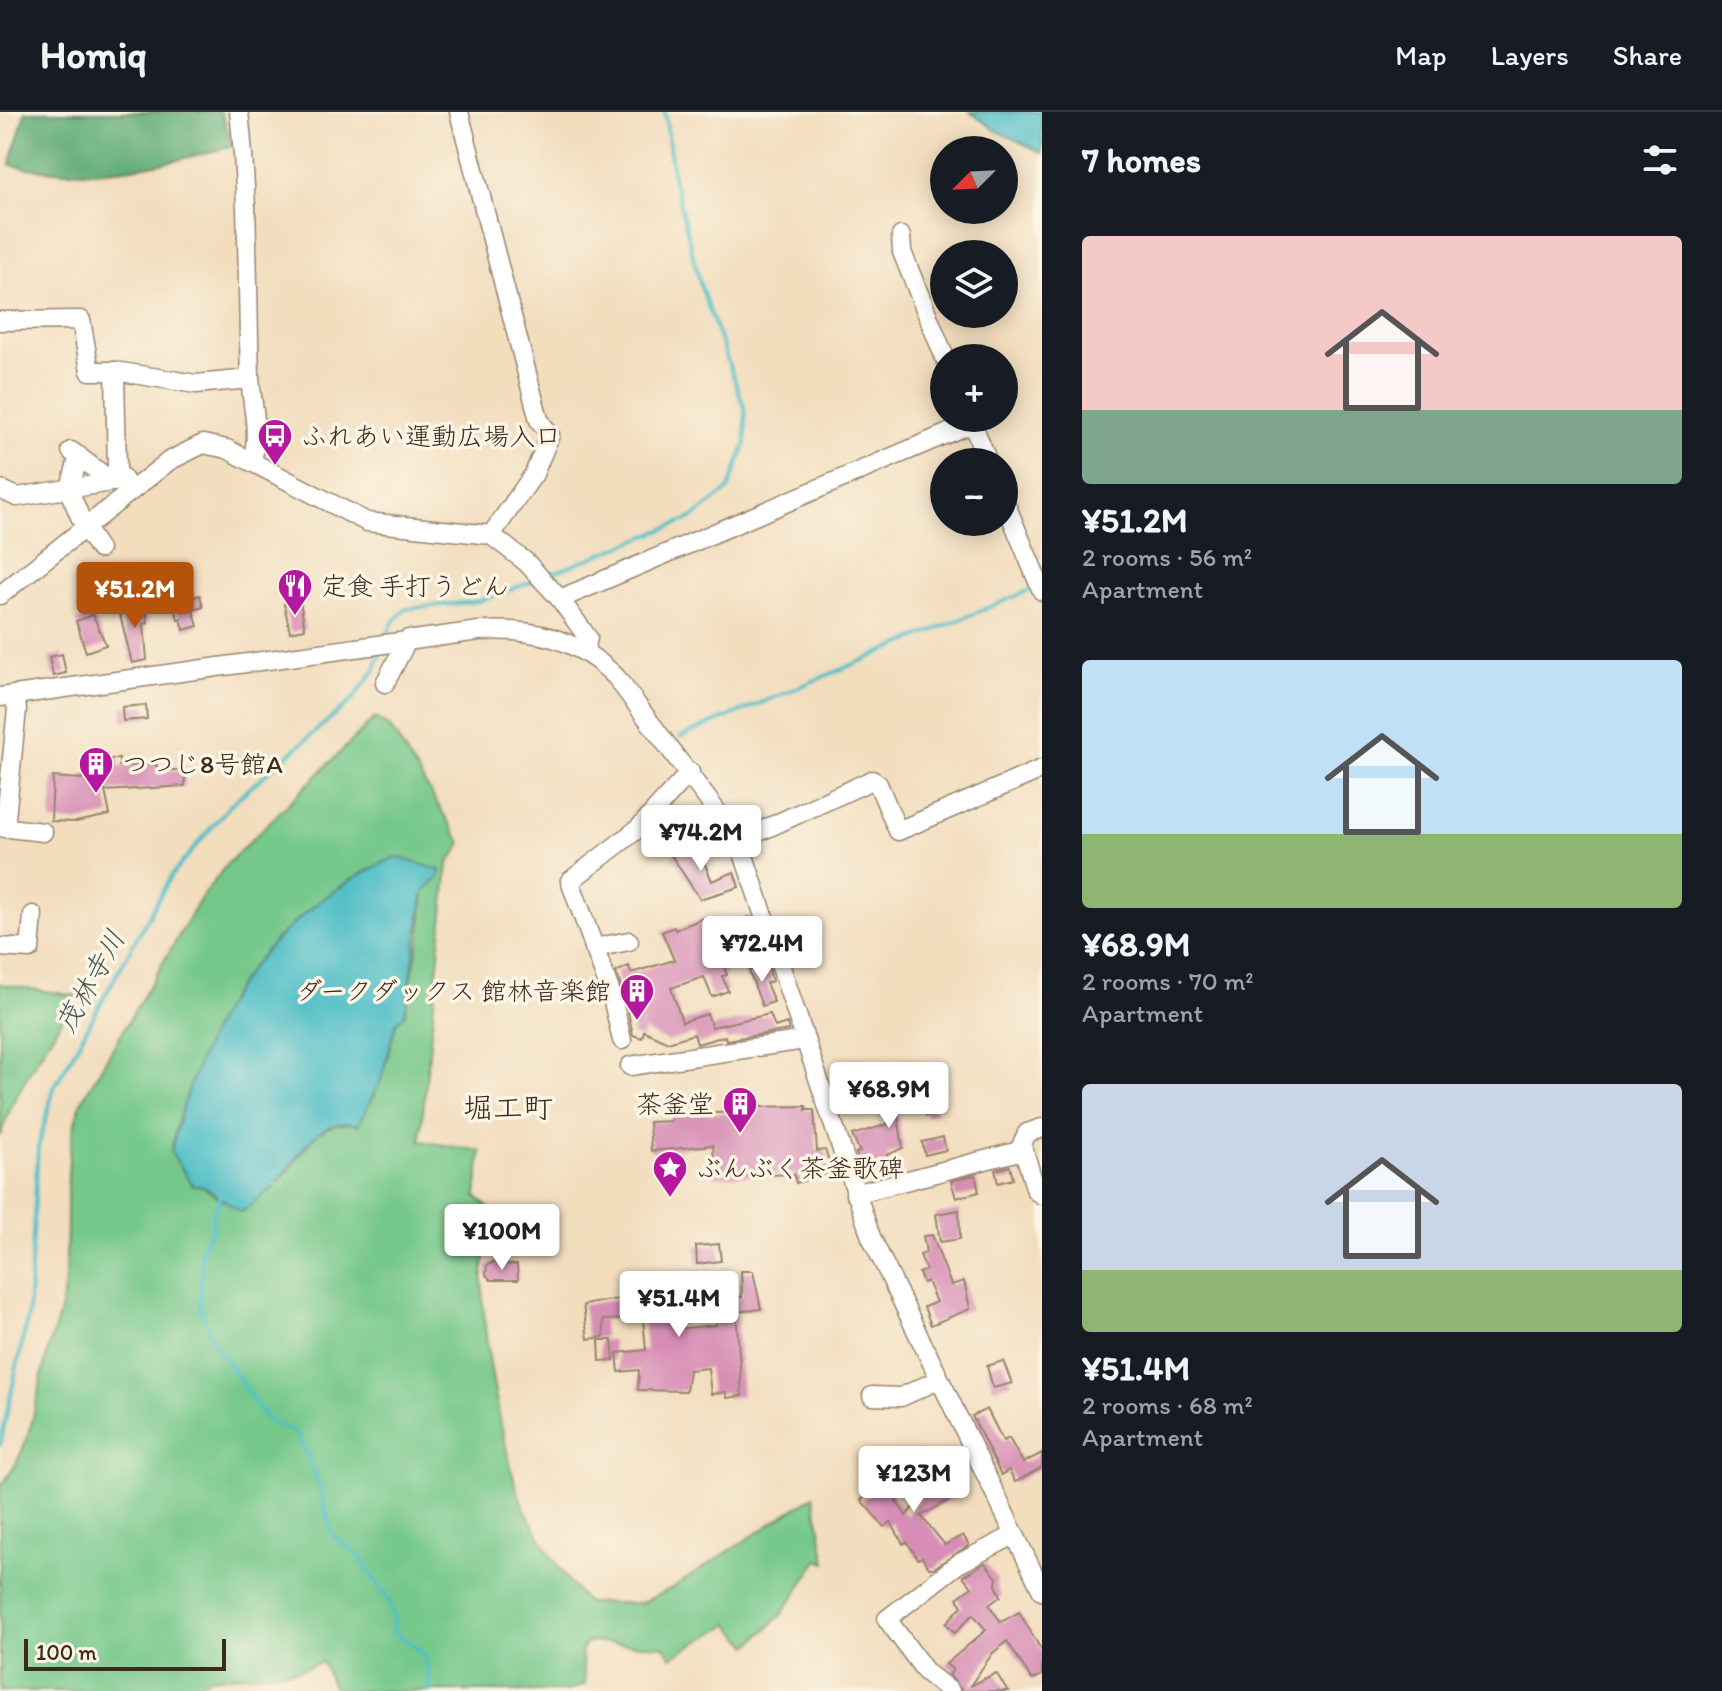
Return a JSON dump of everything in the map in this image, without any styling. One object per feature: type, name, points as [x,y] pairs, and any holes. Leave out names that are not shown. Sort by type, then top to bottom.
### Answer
[{"type":"street","points":[[239,112],[246,178],[250,379],[256,449],[251,461]]},
{"type":"street","points":[[459,112],[539,420],[550,435],[534,474],[491,535]]},
{"type":"street","points":[[901,236],[902,252],[939,344]]},
{"type":"street","points":[[0,321],[81,320],[90,371],[115,371],[196,384],[250,379]]},
{"type":"street","points":[[115,371],[117,471],[123,484]]},
{"type":"street","points":[[558,596],[943,432]]},
{"type":"street","points":[[0,489],[17,497],[123,484],[203,444],[227,449],[367,522],[491,535],[530,567],[558,596],[588,638],[585,650]]},
{"type":"street","points":[[99,549],[85,528],[69,491],[75,454],[123,484]]},
{"type":"street","points":[[0,595],[85,528],[123,484]]},
{"type":"street","points":[[1018,534],[1042,591]]},
{"type":"street","points":[[43,832],[2,828],[17,709],[7,696],[479,631],[521,630],[557,637],[585,650],[616,677],[739,841],[855,1194],[938,1380],[1042,1591]]},
{"type":"street","points":[[385,683],[408,639]]},
{"type":"street","points":[[739,841],[872,780],[878,784],[898,831],[1042,769]]},
{"type":"street","points":[[622,1040],[596,936],[570,881],[639,828],[690,772]]},
{"type":"street","points":[[0,947],[30,949],[33,915]]},
{"type":"street","points":[[596,936],[629,941]]},
{"type":"street","points":[[630,1066],[805,1040]]},
{"type":"street","points":[[1042,1128],[1027,1133],[1023,1150],[1036,1191],[1042,1195]]},
{"type":"street","points":[[855,1194],[1023,1150]]},
{"type":"street","points":[[872,1396],[901,1397],[938,1380]]},
{"type":"street","points":[[950,1691],[926,1672],[887,1619],[958,1564],[1014,1535]]},
{"type":"green space","points":[[25,112],[221,112],[234,146],[177,160],[96,172],[40,170],[10,165]]},
{"type":"green space","points":[[375,718],[390,727],[462,844],[448,864],[420,1141],[481,1151],[476,1196],[496,1213],[521,1218],[489,1247],[484,1265],[483,1293],[490,1365],[517,1489],[558,1566],[588,1603],[641,1603],[672,1588],[814,1496],[826,1563],[818,1560],[782,1614],[749,1646],[729,1624],[671,1657],[665,1646],[588,1642],[581,1649],[585,1684],[568,1691],[335,1691],[322,1662],[298,1670],[210,1678],[188,1691],[0,1691],[0,1487],[27,1439],[62,1303],[68,1175],[74,1126],[81,1102],[201,898],[228,863]],"holes":[[[421,865],[440,870],[439,877],[424,892],[420,936],[405,1013],[396,1023],[381,1080],[358,1125],[342,1124],[318,1133],[285,1175],[265,1190],[222,1201],[203,1186],[193,1186],[171,1152],[176,1127],[230,998],[277,938]]]},
{"type":"green space","points":[[0,984],[76,996],[24,1082],[0,1136]]},
{"type":"water","points":[[970,112],[1042,112],[1042,153],[1018,141],[1018,136],[1007,136]]},
{"type":"water","points":[[396,857],[440,870],[439,877],[424,892],[405,1014],[396,1023],[381,1080],[358,1125],[344,1123],[320,1132],[272,1188],[242,1212],[203,1186],[193,1186],[171,1152],[187,1093],[203,1052],[230,998],[282,934],[348,882]]},
{"type":"building","points":[[188,575],[194,597],[200,595],[203,607],[193,610],[198,626],[184,630],[181,619],[178,620],[170,584]]},
{"type":"building","name":"定食 手打うどん","points":[[300,601],[305,629],[290,632],[284,604]]},
{"type":"building","points":[[144,602],[148,623],[144,624],[147,660],[132,663],[118,607]]},
{"type":"building","points":[[93,615],[106,645],[86,652],[76,621]]},
{"type":"building","points":[[62,654],[66,673],[53,676],[49,657]]},
{"type":"building","points":[[146,705],[147,719],[123,721],[122,707]]},
{"type":"building","points":[[104,759],[119,759],[119,766],[157,765],[157,770],[185,770],[185,786],[105,791],[110,815],[76,822],[51,821],[53,777],[82,779],[82,775],[106,770]]},
{"type":"building","points":[[690,841],[700,853],[712,881],[734,872],[739,887],[700,899],[671,855]]},
{"type":"building","points":[[750,917],[756,936],[727,941],[728,944],[718,948],[727,975],[722,976],[728,991],[712,997],[704,977],[671,988],[682,1022],[707,1014],[712,1027],[770,1014],[775,1027],[787,1023],[789,1030],[726,1040],[725,1036],[697,1044],[694,1034],[668,1042],[644,1031],[642,1038],[633,1035],[628,1012],[636,991],[624,996],[616,972],[629,966],[631,973],[674,960],[662,932],[674,927],[675,930],[704,918],[711,928]]},
{"type":"building","points":[[768,965],[772,981],[766,983],[774,1002],[762,1006],[749,971]]},
{"type":"building","points":[[928,1085],[936,1113],[926,1116],[922,1102],[897,1110],[903,1148],[887,1155],[889,1173],[872,1177],[870,1165],[860,1166],[856,1153],[860,1152],[852,1135],[888,1124],[881,1099]]},
{"type":"building","points":[[806,1106],[806,1110],[814,1110],[817,1151],[825,1150],[834,1173],[796,1183],[794,1174],[715,1177],[713,1145],[651,1151],[649,1122],[671,1121],[671,1114],[754,1112],[754,1107]]},
{"type":"building","points":[[943,1137],[946,1150],[925,1155],[922,1142]]},
{"type":"building","points":[[1010,1166],[1013,1179],[998,1183],[995,1170]]},
{"type":"building","points":[[975,1175],[979,1192],[956,1198],[951,1181]]},
{"type":"building","points":[[959,1210],[960,1239],[940,1242],[936,1214]]},
{"type":"building","points":[[932,1235],[951,1285],[964,1281],[970,1309],[931,1325],[924,1307],[936,1302],[927,1281],[923,1283],[919,1273],[926,1270],[920,1255],[926,1252],[923,1236]]},
{"type":"building","points":[[719,1244],[721,1261],[697,1264],[696,1246]]},
{"type":"building","points":[[501,1259],[500,1264],[517,1265],[518,1280],[491,1280],[486,1275],[487,1265]]},
{"type":"building","points":[[741,1271],[753,1271],[761,1309],[736,1312],[742,1396],[727,1398],[726,1392],[711,1394],[708,1368],[689,1370],[686,1391],[638,1390],[639,1370],[619,1372],[617,1353],[646,1350],[643,1319],[603,1320],[604,1337],[588,1339],[583,1305],[641,1295],[640,1287],[668,1284],[676,1329],[716,1325],[717,1300],[742,1297]]},
{"type":"building","points":[[599,1340],[612,1340],[614,1360],[600,1361]]},
{"type":"building","points":[[1003,1361],[1012,1383],[993,1388],[987,1366]]},
{"type":"building","points":[[987,1409],[1003,1441],[1009,1438],[1023,1463],[1042,1453],[1042,1467],[1015,1482],[1009,1470],[1001,1475],[972,1416]]},
{"type":"building","points":[[919,1450],[928,1464],[887,1486],[906,1516],[923,1495],[946,1481],[954,1497],[921,1516],[945,1545],[963,1535],[969,1545],[934,1568],[929,1568],[922,1557],[918,1559],[907,1542],[903,1544],[891,1522],[884,1527],[861,1500],[881,1487],[877,1477]]},
{"type":"building","points":[[985,1563],[997,1578],[996,1585],[1001,1596],[989,1605],[1001,1622],[1019,1612],[1042,1651],[1042,1675],[1032,1680],[1007,1641],[992,1654],[970,1686],[996,1673],[1008,1691],[962,1691],[949,1675],[953,1670],[946,1664],[986,1630],[973,1614],[955,1633],[946,1623],[962,1606],[957,1598],[972,1587],[963,1576]]},
{"type":"waterway","points":[[545,576],[692,518],[728,490],[746,443],[745,409],[701,287],[673,177],[665,112]]},
{"type":"waterway","points":[[386,638],[393,622],[406,609],[479,601],[537,580]]},
{"type":"waterway","points":[[680,737],[1035,588]]},
{"type":"waterway","name":"茂林寺川","points":[[0,1445],[28,1316],[38,1148],[54,1088],[171,876],[231,804],[352,700],[374,671],[382,650]]},
{"type":"waterway","points":[[221,1195],[212,1217],[213,1227],[202,1248],[200,1308],[214,1343],[268,1421],[296,1433],[316,1476],[333,1536],[359,1556],[389,1601],[394,1619],[392,1632],[418,1649],[426,1660],[429,1691]]},
{"type":"place","name":"ふれあい運動広場入口","points":[[275,467]]},
{"type":"place","name":"定食 手打うどん","points":[[295,617]]},
{"type":"place","name":"つつじ8号館A","points":[[96,795]]},
{"type":"place","name":"ダークダックス 館林音楽館","points":[[637,1022]]},
{"type":"place","name":"茶釜堂","points":[[740,1135]]},
{"type":"place","name":"ぶんぶく茶釜歌碑","points":[[670,1199]]},
{"type":"district","name":"堀工町","points":[[508,1107]]}]
